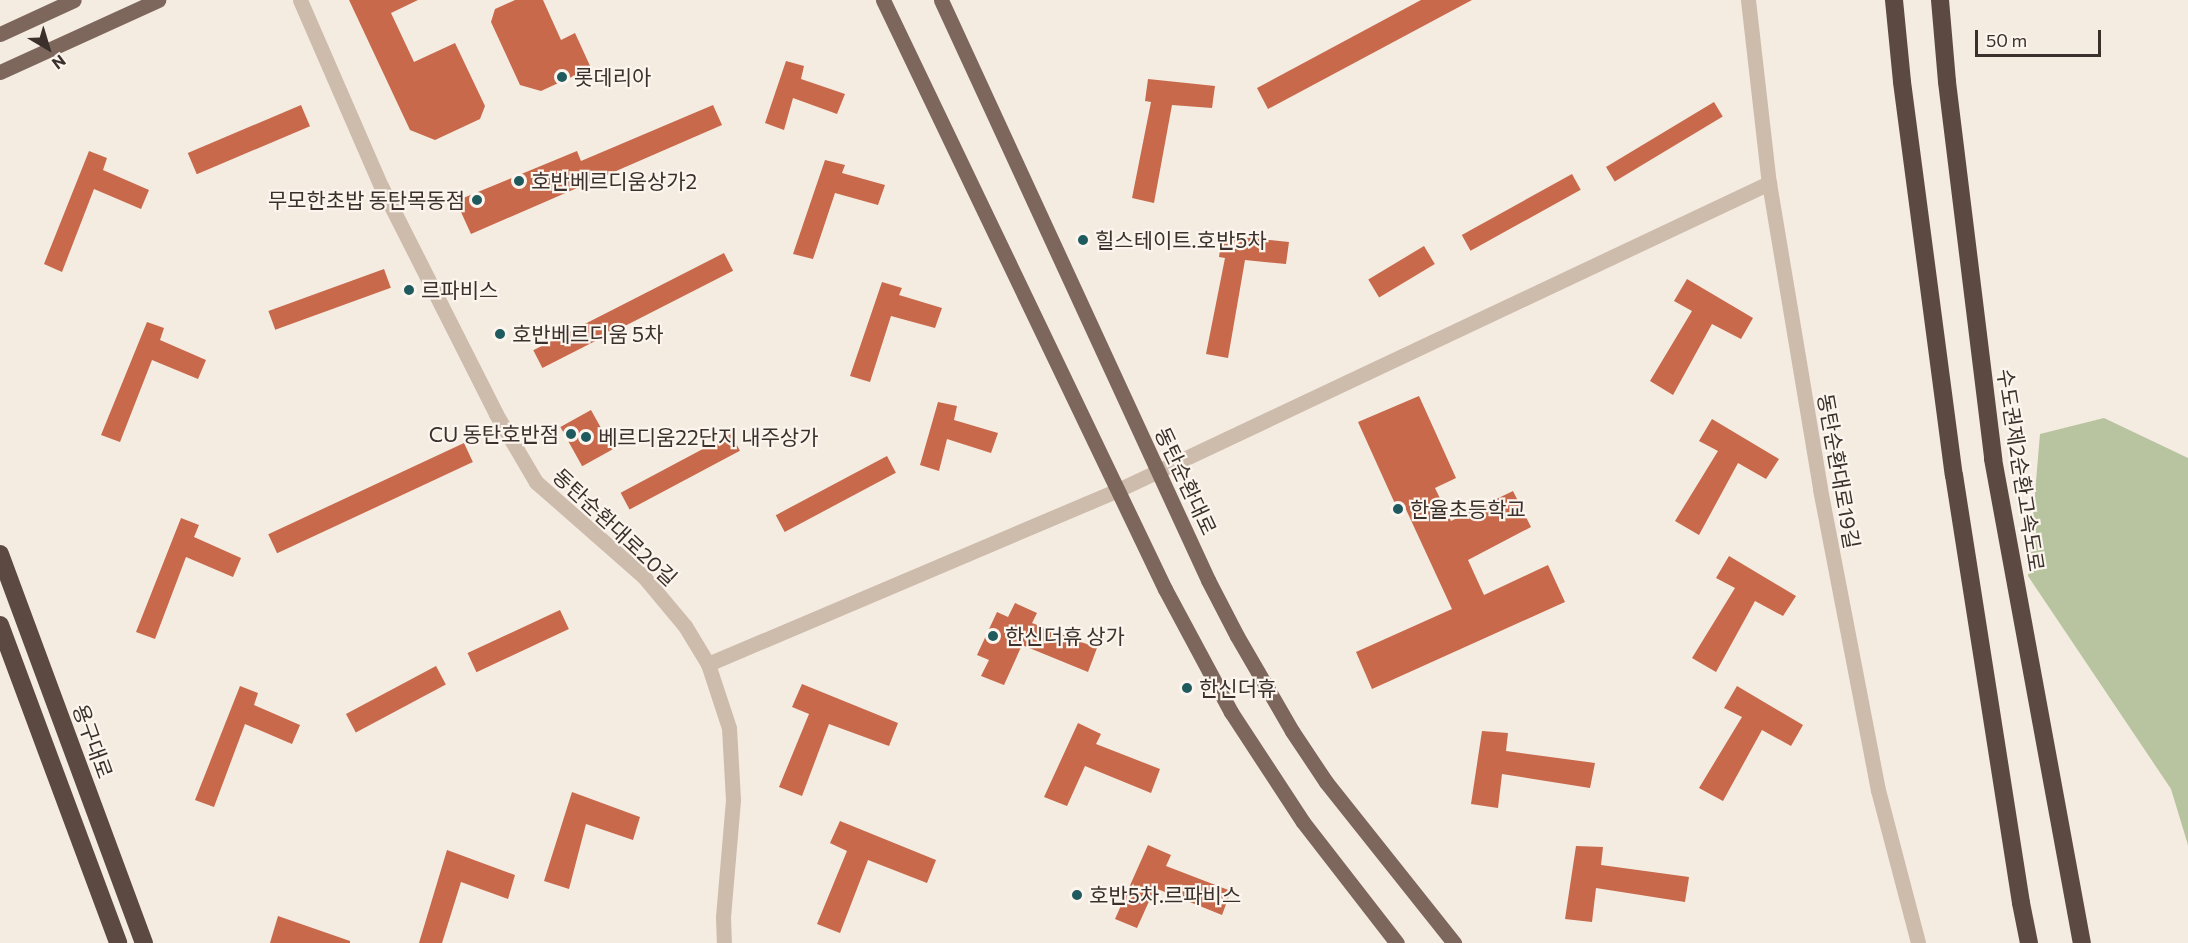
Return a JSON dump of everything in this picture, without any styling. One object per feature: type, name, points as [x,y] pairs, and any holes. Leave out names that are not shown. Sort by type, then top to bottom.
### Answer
[{"type":"highway","points":[[1894,0],[1902,82],[1954,475],[2029,943]]},
{"type":"highway","name":"수도권제2순환고속도로","points":[[1940,0],[1947,82],[1993,459],[2082,943]]},
{"type":"highway","name":"용구대로","points":[[0,554],[144,943]]},
{"type":"highway","points":[[0,625],[118,943]]},
{"type":"main road","points":[[0,34],[74,0]]},
{"type":"main road","points":[[0,72],[158,0]]},
{"type":"main road","points":[[883,0],[1165,589],[1231,712],[1303,822],[1396,943]]},
{"type":"main road","name":"동탄순환대로","points":[[941,0],[1158,471],[1237,636],[1292,731],[1368,838],[1454,943]]},
{"type":"street","name":"동탄순환대로20길","points":[[300,0],[381,186],[496,414],[536,482],[644,577],[685,626],[708,664],[729,728],[733,800],[723,917],[724,943]]},
{"type":"street","name":"동탄순환대로19길","points":[[1748,0],[1769,183],[1820,489],[1878,790],[1918,943]]},
{"type":"street","points":[[708,664],[1118,490],[1769,183]]},
{"type":"green space","points":[[2104,418],[2188,458],[2188,845],[2171,789],[2028,576],[2040,434]]},
{"type":"building","points":[[349,0],[418,0],[391,13],[414,62],[455,43],[485,106],[480,119],[435,140],[410,130]]},
{"type":"building","points":[[515,0],[543,0],[561,40],[575,33],[591,68],[541,91],[520,85],[491,22],[495,9]]},
{"type":"building","points":[[1421,0],[1472,0],[1268,109],[1257,88]]},
{"type":"building","points":[[786,61],[804,66],[801,79],[845,94],[837,114],[793,98],[784,130],[765,123]]},
{"type":"building","points":[[1148,79],[1215,86],[1212,108],[1172,105],[1154,203],[1132,198],[1151,102],[1145,101]]},
{"type":"building","points":[[1714,102],[1723,117],[1615,181],[1606,167]]},
{"type":"building","points":[[301,105],[310,126],[197,174],[188,153]]},
{"type":"building","points":[[713,105],[722,125],[471,234],[456,201],[577,151],[581,161]]},
{"type":"building","points":[[89,151],[107,158],[103,170],[149,190],[141,209],[94,189],[62,272],[44,264]]},
{"type":"building","points":[[825,160],[845,165],[842,173],[885,185],[878,205],[835,193],[813,259],[793,254]]},
{"type":"building","points":[[1572,174],[1581,190],[1471,251],[1462,235]]},
{"type":"building","points":[[1222,235],[1289,242],[1286,264],[1245,260],[1228,358],[1206,354],[1225,258],[1219,257]]},
{"type":"building","points":[[1424,246],[1435,264],[1379,297],[1368,279]]},
{"type":"building","points":[[724,253],[733,271],[542,368],[533,350]]},
{"type":"building","points":[[384,269],[391,288],[275,330],[268,311]]},
{"type":"building","points":[[1687,279],[1753,318],[1741,339],[1712,324],[1673,395],[1650,381],[1692,311],[1674,301]]},
{"type":"building","points":[[882,282],[902,288],[899,295],[942,308],[935,328],[891,316],[870,382],[850,376]]},
{"type":"building","points":[[147,322],[164,328],[160,340],[206,360],[198,379],[152,360],[120,442],[101,435]]},
{"type":"building","points":[[1419,396],[1456,478],[1435,488],[1451,521],[1513,491],[1531,527],[1468,560],[1484,595],[1548,565],[1565,602],[1372,689],[1356,652],[1452,609],[1403,503],[1396,506],[1358,422]]},
{"type":"building","points":[[938,402],[957,406],[954,420],[998,433],[991,453],[947,439],[939,471],[920,465]]},
{"type":"building","name":"베르디움22단지 내주상가","points":[[591,410],[613,449],[582,466],[560,427]]},
{"type":"building","points":[[1712,419],[1779,459],[1766,479],[1738,463],[1699,535],[1675,521],[1718,451],[1699,441]]},
{"type":"building","points":[[731,434],[740,451],[630,509],[621,493]]},
{"type":"building","points":[[464,443],[473,462],[277,553],[268,534]]},
{"type":"building","points":[[887,456],[896,473],[785,532],[776,515]]},
{"type":"building","points":[[181,518],[199,525],[194,537],[241,558],[233,577],[186,557],[155,639],[136,632]]},
{"type":"building","points":[[1729,556],[1796,596],[1783,616],[1755,601],[1716,672],[1692,658],[1735,588],[1716,578]]},
{"type":"building","points":[[1015,603],[1037,613],[1032,623],[1097,648],[1088,672],[1022,645],[1004,685],[981,676],[989,660],[977,655],[997,612],[1008,617]]},
{"type":"building","points":[[560,610],[569,629],[476,672],[468,653]]},
{"type":"building","points":[[436,666],[446,685],[356,732],[346,714]]},
{"type":"building","points":[[802,684],[898,723],[889,746],[829,724],[802,796],[779,787],[809,714],[792,707]]},
{"type":"building","points":[[240,686],[258,693],[254,705],[300,725],[292,744],[245,724],[214,807],[195,800]]},
{"type":"building","points":[[1737,686],[1803,725],[1791,746],[1762,730],[1723,801],[1699,788],[1742,717],[1724,708]]},
{"type":"building","points":[[1078,723],[1101,734],[1096,744],[1160,769],[1151,793],[1085,766],[1067,806],[1044,797]]},
{"type":"building","points":[[1482,731],[1508,733],[1506,751],[1595,763],[1590,788],[1502,774],[1498,808],[1471,804]]},
{"type":"building","points":[[572,792],[640,817],[633,840],[586,824],[569,889],[544,881]]},
{"type":"building","points":[[840,821],[936,860],[927,883],[868,860],[840,933],[817,924],[847,851],[830,843]]},
{"type":"building","points":[[1148,845],[1171,855],[1166,866],[1231,891],[1222,915],[1155,888],[1137,928],[1115,919]]},
{"type":"building","points":[[1576,846],[1603,847],[1601,865],[1689,877],[1685,902],[1596,888],[1592,922],[1565,919]]},
{"type":"building","points":[[447,850],[515,875],[508,899],[461,882],[442,943],[419,943]]},
{"type":"building","points":[[278,916],[350,941],[350,943],[270,943]]},
{"type":"place","name":"롯데리아","points":[[562,77]]},
{"type":"place","name":"호반베르디움상가2","points":[[519,181]]},
{"type":"place","name":"무모한초밥 동탄목동점","points":[[477,200]]},
{"type":"place","name":"힐스테이트.호반5차","points":[[1083,240]]},
{"type":"place","name":"르파비스","points":[[409,290]]},
{"type":"place","name":"호반베르디움 5차","points":[[500,334]]},
{"type":"place","name":"CU 동탄호반점","points":[[571,434]]},
{"type":"place","name":"베르디움22단지 내주상가","points":[[586,437]]},
{"type":"place","name":"한율초등학교","points":[[1398,509]]},
{"type":"place","name":"한신더휴 상가","points":[[993,636]]},
{"type":"place","name":"한신더휴","points":[[1187,688]]},
{"type":"place","name":"호반5차.르파비스","points":[[1077,895]]}]
